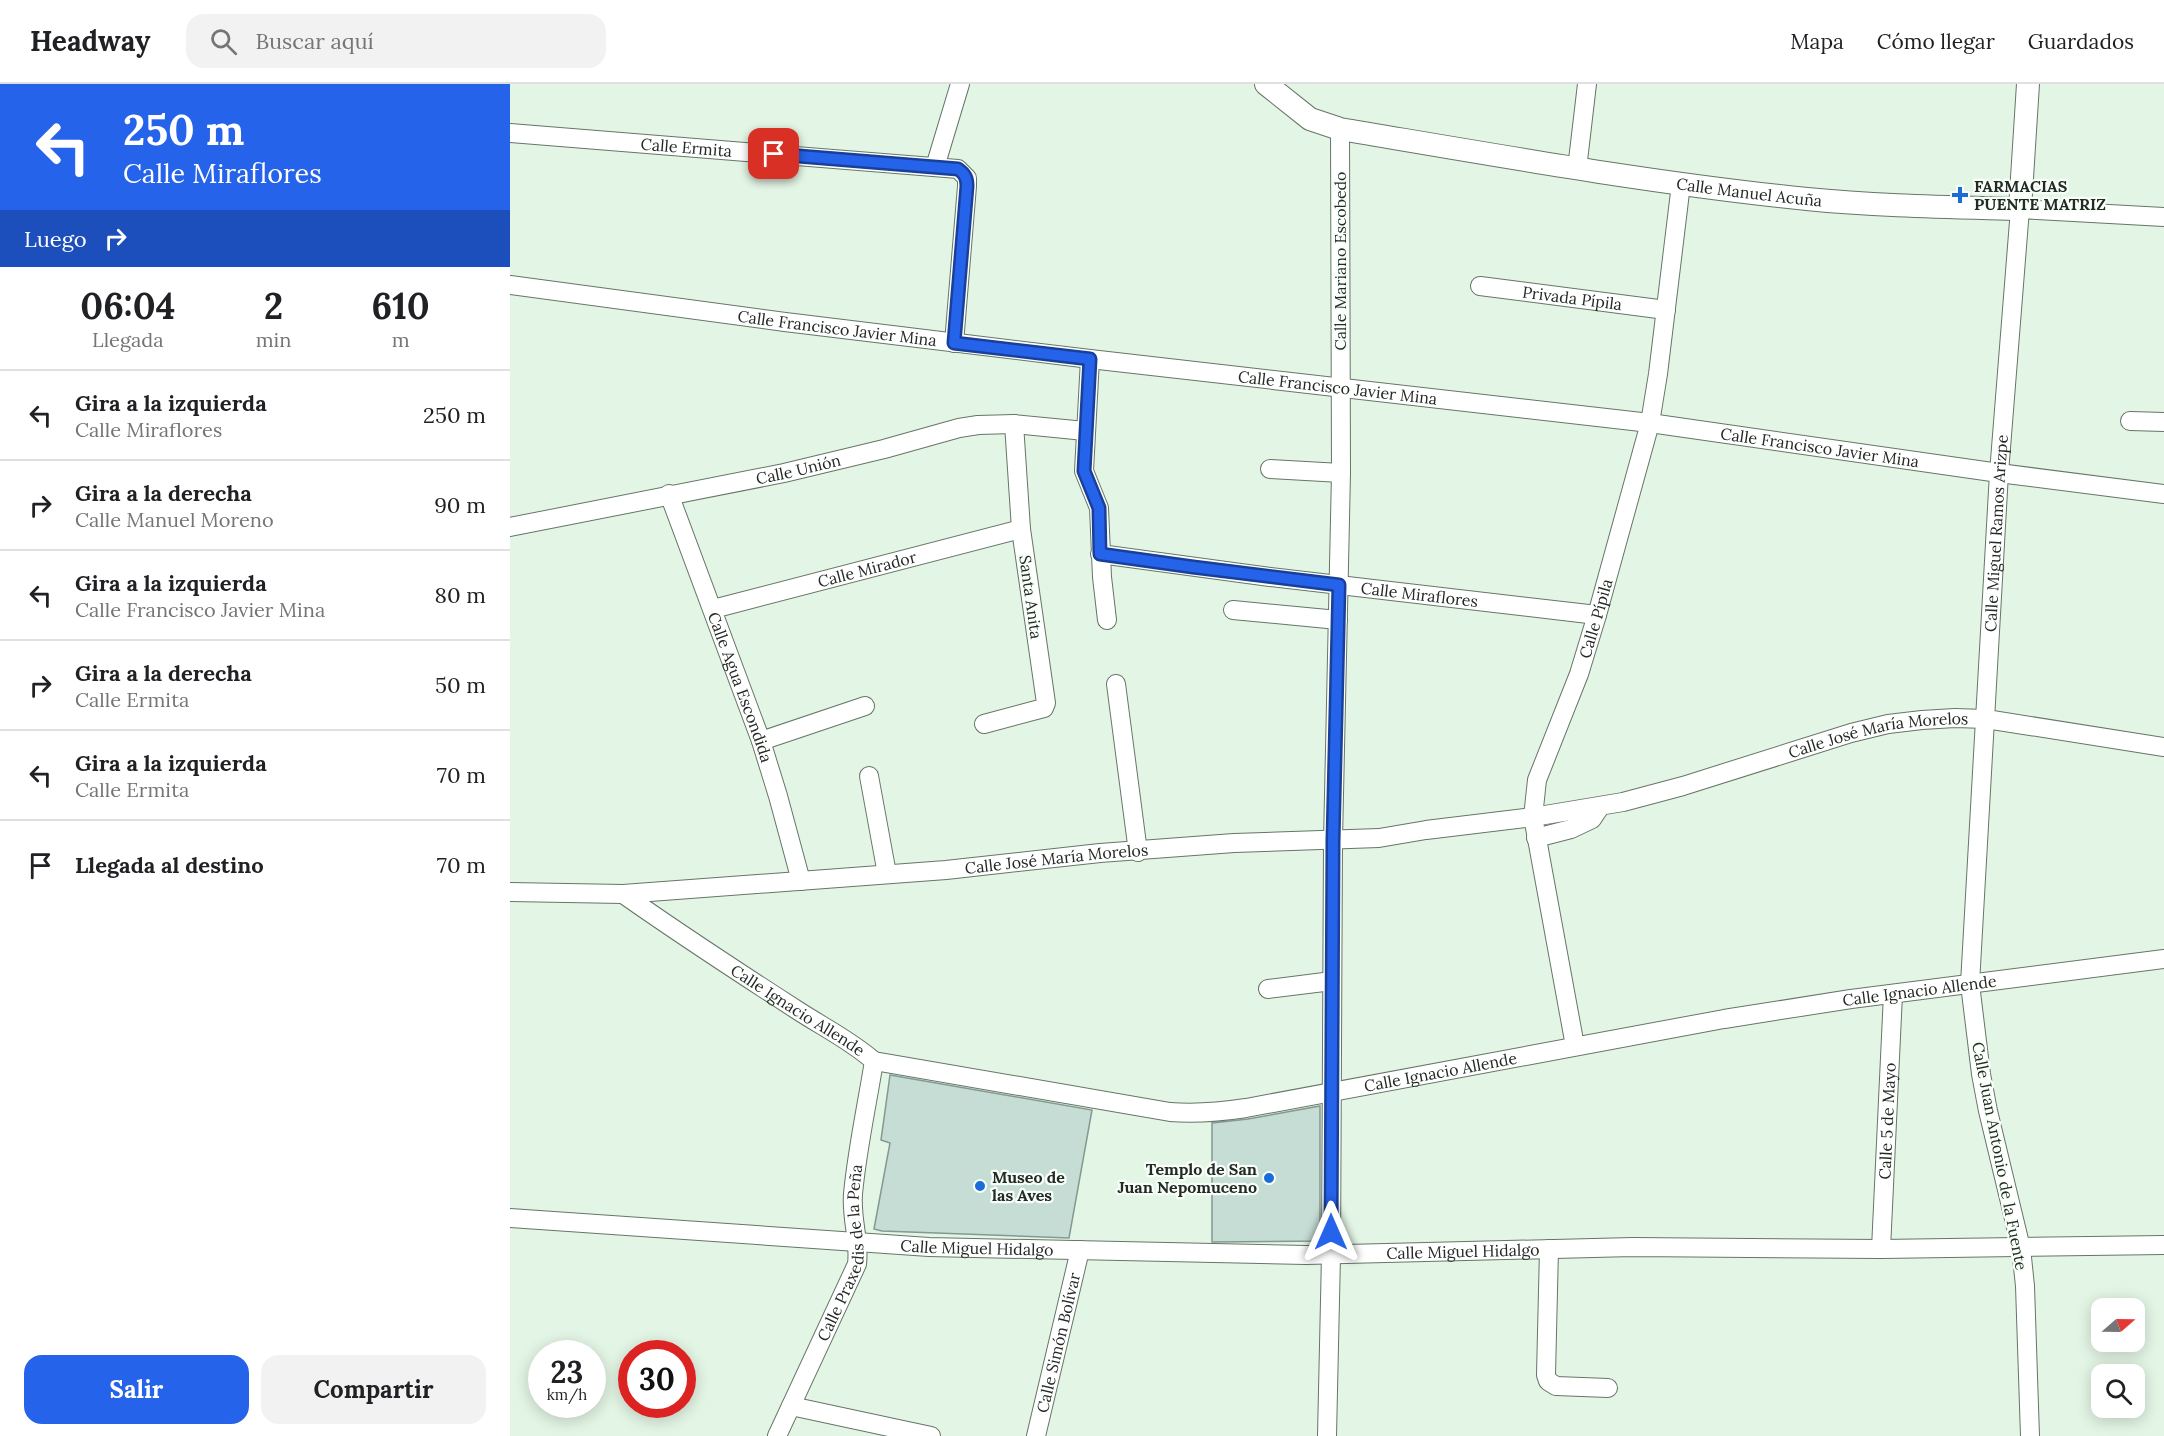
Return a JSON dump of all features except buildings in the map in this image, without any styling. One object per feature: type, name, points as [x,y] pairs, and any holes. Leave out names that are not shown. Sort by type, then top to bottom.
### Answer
[{"type":"main road","name":"Calle Manuel Acuña","points":[[1266,84],[1310,119],[1340,129],[1577,169],[1809,199],[2020,209]]},
{"type":"main road","name":"Calle Miguel Ramos Arizpe","points":[[2020,209],[2028,84]]},
{"type":"street","points":[[935,167],[960,84]]},
{"type":"street","points":[[1577,169],[1587,84]]},
{"type":"street","name":"Calle Mariano Escobedo","points":[[1327,1436],[1331,1255],[1333,841],[1341,473],[1340,129]]},
{"type":"street","name":"Calle Ermita","points":[[510,133],[958,169],[967,178],[954,343]]},
{"type":"street","name":"Calle Pípila","points":[[1575,1046],[1533,818],[1537,780],[1579,674],[1650,423],[1657,385],[1680,184]]},
{"type":"street","name":"Calle Manuel Acuña","points":[[2020,209],[2164,217]]},
{"type":"street","name":"Calle Miguel Ramos Arizpe","points":[[1970,984],[1999,473],[2020,209]]},
{"type":"street","name":"Calle Francisco Javier Mina","points":[[510,285],[796,324],[1650,423],[2164,494]]},
{"type":"street","name":"Privada Pípila","points":[[1480,286],[1666,310]]},
{"type":"street","points":[[1090,359],[1084,471],[1099,508],[1100,554],[1107,620]]},
{"type":"street","points":[[2130,421],[2164,422]]},
{"type":"street","name":"Calle Unión","points":[[510,527],[830,463],[959,428],[1014,424],[1085,431]]},
{"type":"street","name":"Santa Anita","points":[[984,724],[1044,708],[1046,703],[1021,530],[1014,424]]},
{"type":"street","points":[[1270,469],[1341,473]]},
{"type":"street","name":"Calle Agua Escondida","points":[[669,495],[761,741],[801,881]]},
{"type":"street","name":"Calle Mirador","points":[[713,609],[1021,530]]},
{"type":"street","name":"Calle Miraflores","points":[[1100,554],[1215,570],[1597,615]]},
{"type":"street","points":[[1233,610],[1338,620]]},
{"type":"street","points":[[1116,684],[1138,852]]},
{"type":"street","points":[[761,741],[865,706]]},
{"type":"street","name":"Calle José María Morelos","points":[[510,892],[623,894],[946,870],[1234,843],[1379,838],[1426,830],[1533,818],[1648,797],[1851,733],[1888,724],[1955,718],[1986,719],[2164,747]]},
{"type":"street","points":[[869,776],[887,874]]},
{"type":"street","name":"Calle José María Morelos","points":[[1536,838],[1571,829],[1592,819],[1600,807]]},
{"type":"street","name":"Calle Ignacio Allende","points":[[623,894],[819,1024],[855,1044],[874,1061],[1191,1114],[1236,1109],[1724,1019],[1893,994],[2164,959]]},
{"type":"street","points":[[1268,989],[1332,981]]},
{"type":"street","name":"Calle Juan Antonio de la Fuente","points":[[1970,984],[1988,1111],[2021,1248],[2025,1286],[2030,1436]]},
{"type":"street","name":"Calle 5 de Mayo","points":[[1881,1249],[1893,994]]},
{"type":"street","name":"Calle Praxedis de la Peña","points":[[777,1436],[857,1263],[858,1243],[853,1220],[853,1193],[874,1061]]},
{"type":"street","name":"Calle Miguel Hidalgo","points":[[510,1218],[858,1243],[998,1250],[1331,1255],[1549,1249],[1733,1247],[1881,1249],[2164,1245]]},
{"type":"street","points":[[1549,1249],[1546,1375],[1548,1381],[1556,1386],[1608,1388]]},
{"type":"street","name":"Calle Simón Bolívar","points":[[1036,1436],[1080,1250]]},
{"type":"street","points":[[791,1406],[931,1436]]},
{"type":"place","name":"FARMACIAS PUENTE MATRIZ","points":[[1960,195]]},
{"type":"place","name":"Templo de San Juan Nepomuceno","points":[[1269,1178]]},
{"type":"place","name":"Museo de las Aves","points":[[980,1186]]},
{"type":"route","points":[[774,154],[958,169],[963,172],[967,178],[967,186],[954,343],[1090,359],[1084,471],[1099,508],[1100,554],[1339,585],[1333,841],[1331,1232]]}]
